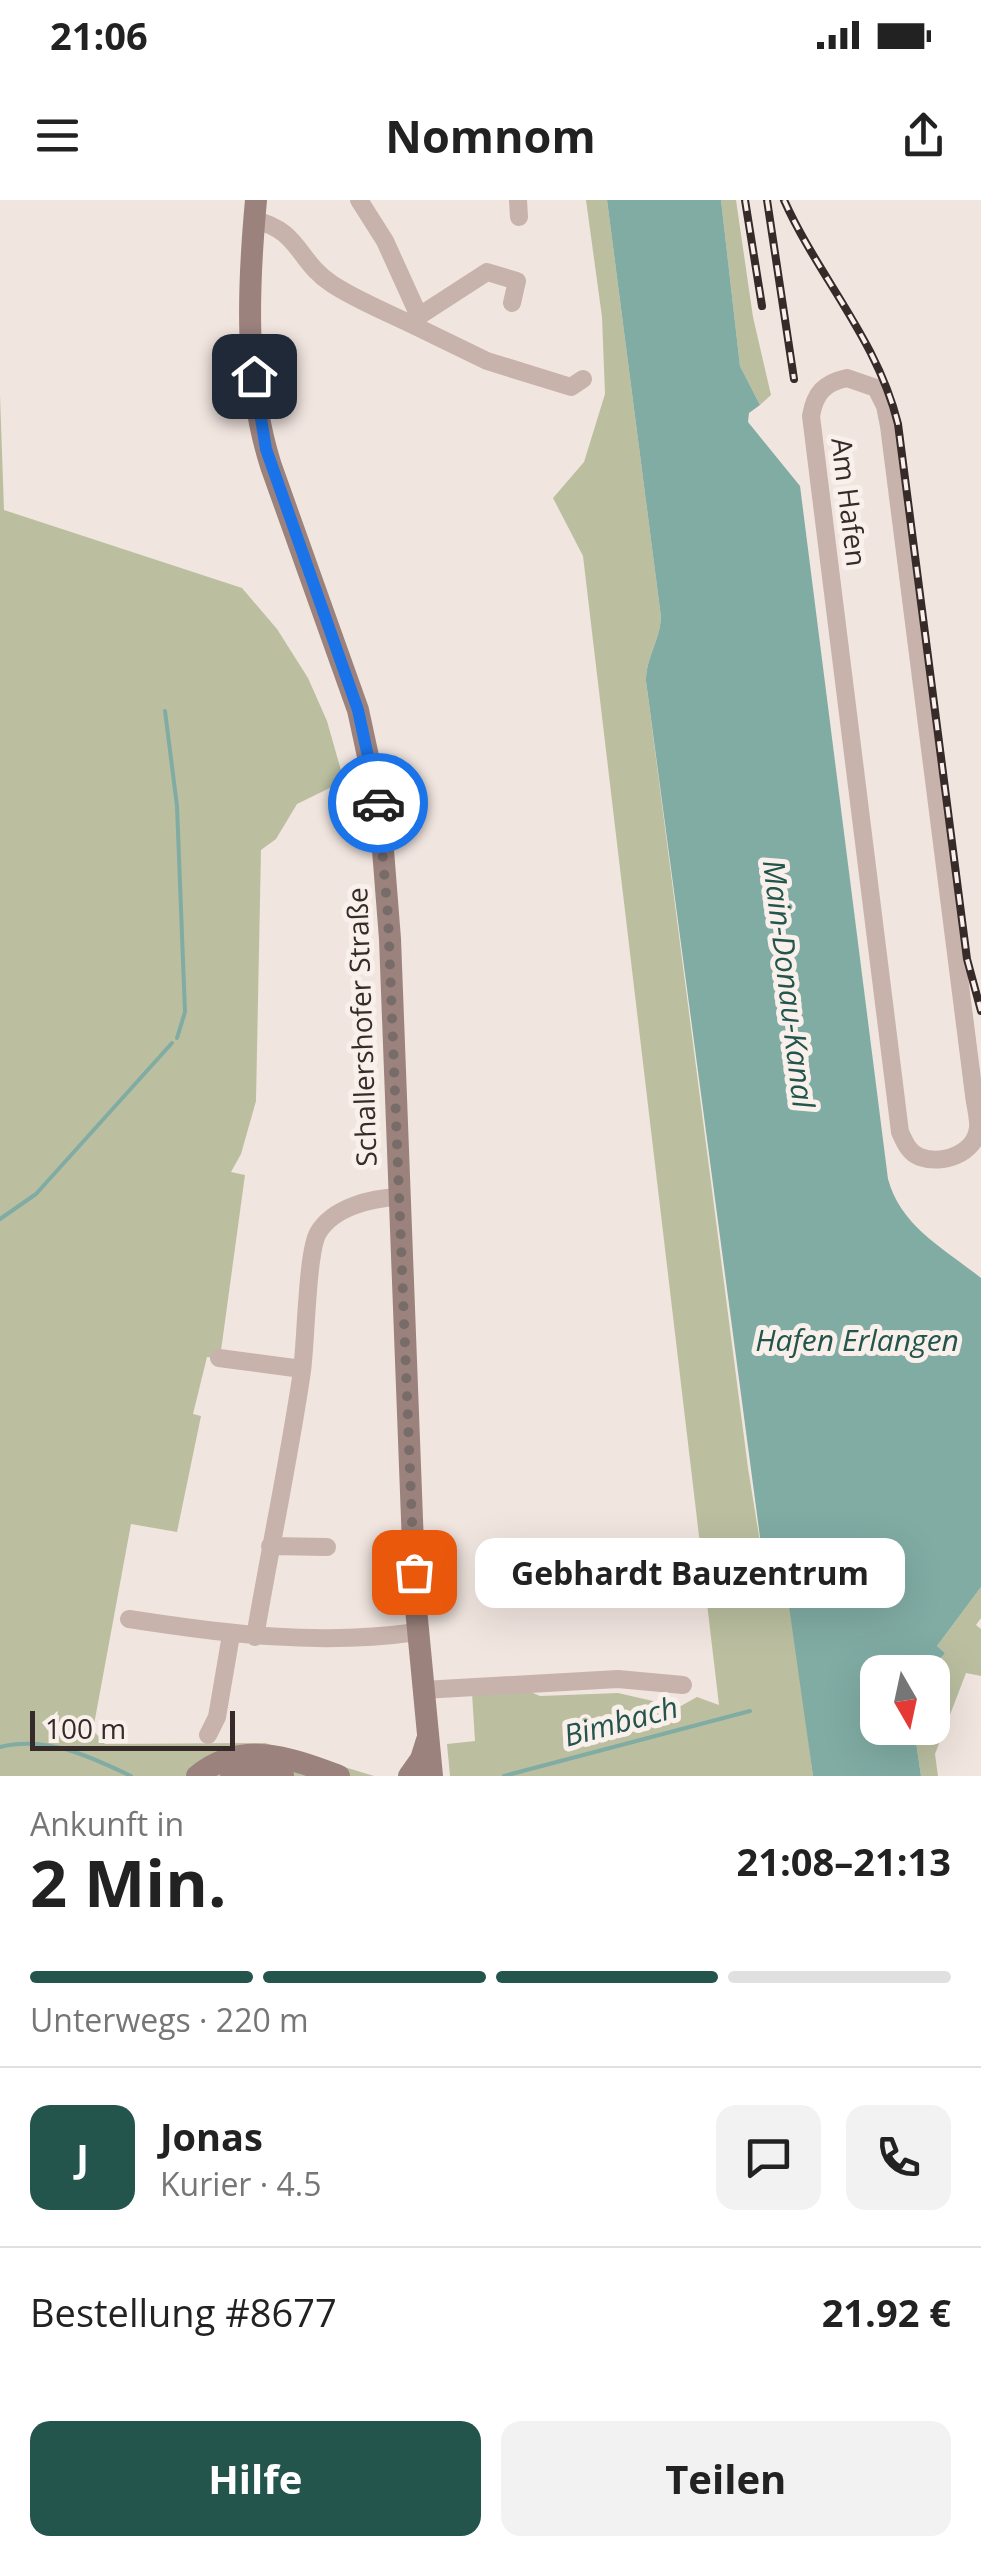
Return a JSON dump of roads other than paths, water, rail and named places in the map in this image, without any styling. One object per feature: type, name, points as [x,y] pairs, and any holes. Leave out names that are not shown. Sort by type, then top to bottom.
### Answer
[{"type":"street","points":[[359,200],[385,242],[418,322]]},
{"type":"street","points":[[255,210],[279,228],[332,284],[418,322],[462,351],[518,373],[571,387],[583,379]]},
{"type":"street","name":"Schallershofer Straße","points":[[255,210],[250,316],[261,430],[358,710],[380,812],[387,893],[417,1632],[432,1776]]},
{"type":"street","points":[[418,322],[487,272],[517,281],[512,303]]},
{"type":"street","name":"Am Hafen","points":[[847,378],[876,388],[887,416],[973,1033],[978,1130],[959,1155],[938,1160],[918,1156],[900,1132],[810,416],[818,392],[847,378]]},
{"type":"street","points":[[978,1130],[981,1157]]},
{"type":"street","points":[[255,1637],[302,1369],[316,1236],[332,1217],[343,1211],[370,1200],[400,1197]]},
{"type":"street","points":[[219,1358],[302,1369]]},
{"type":"street","points":[[270,1546],[328,1547]]},
{"type":"street","points":[[130,1619],[255,1637],[347,1640],[417,1632]]},
{"type":"street","points":[[208,1735],[217,1718],[231,1635]]},
{"type":"street","points":[[423,1690],[618,1679],[683,1685]]},
{"type":"street","points":[[409,1776],[421,1759],[428,1736]]},
{"type":"street","points":[[197,1776],[229,1756],[261,1753],[339,1776]]},
{"type":"street","points":[[232,1776],[253,1771],[283,1776]]},
{"type":"water","name":"Hafen Erlangen","points":[[607,200],[721,200],[740,366],[760,405],[749,413],[748,422],[800,486],[888,1179],[894,1196],[914,1224],[981,1278],[981,1587],[937,1646],[943,1655],[860,1655],[860,1745],[916,1745],[921,1776],[813,1776],[788,1599],[764,1567],[646,681],[661,617]]},
{"type":"waterway","points":[[165,711],[177,806],[185,1012],[177,1038]]},
{"type":"waterway","points":[[0,1219],[36,1194],[172,1043]]},
{"type":"waterway","name":"Bimbach","points":[[504,1776],[750,1711]]},
{"type":"waterway","name":"Bimbach","points":[[0,1747],[51,1746],[84,1755],[131,1776]]},
{"type":"railway","points":[[745,200],[762,306]]},
{"type":"railway","points":[[767,200],[794,379]]},
{"type":"railway","points":[[784,200],[862,336],[889,393],[898,424],[967,959],[981,1011]]},
{"type":"place","name":"Gebhardt Bauzentrum","points":[[414,1572]]},
{"type":"water label","name":"Main-Donau-Kanal","points":[[788,984]]}]
